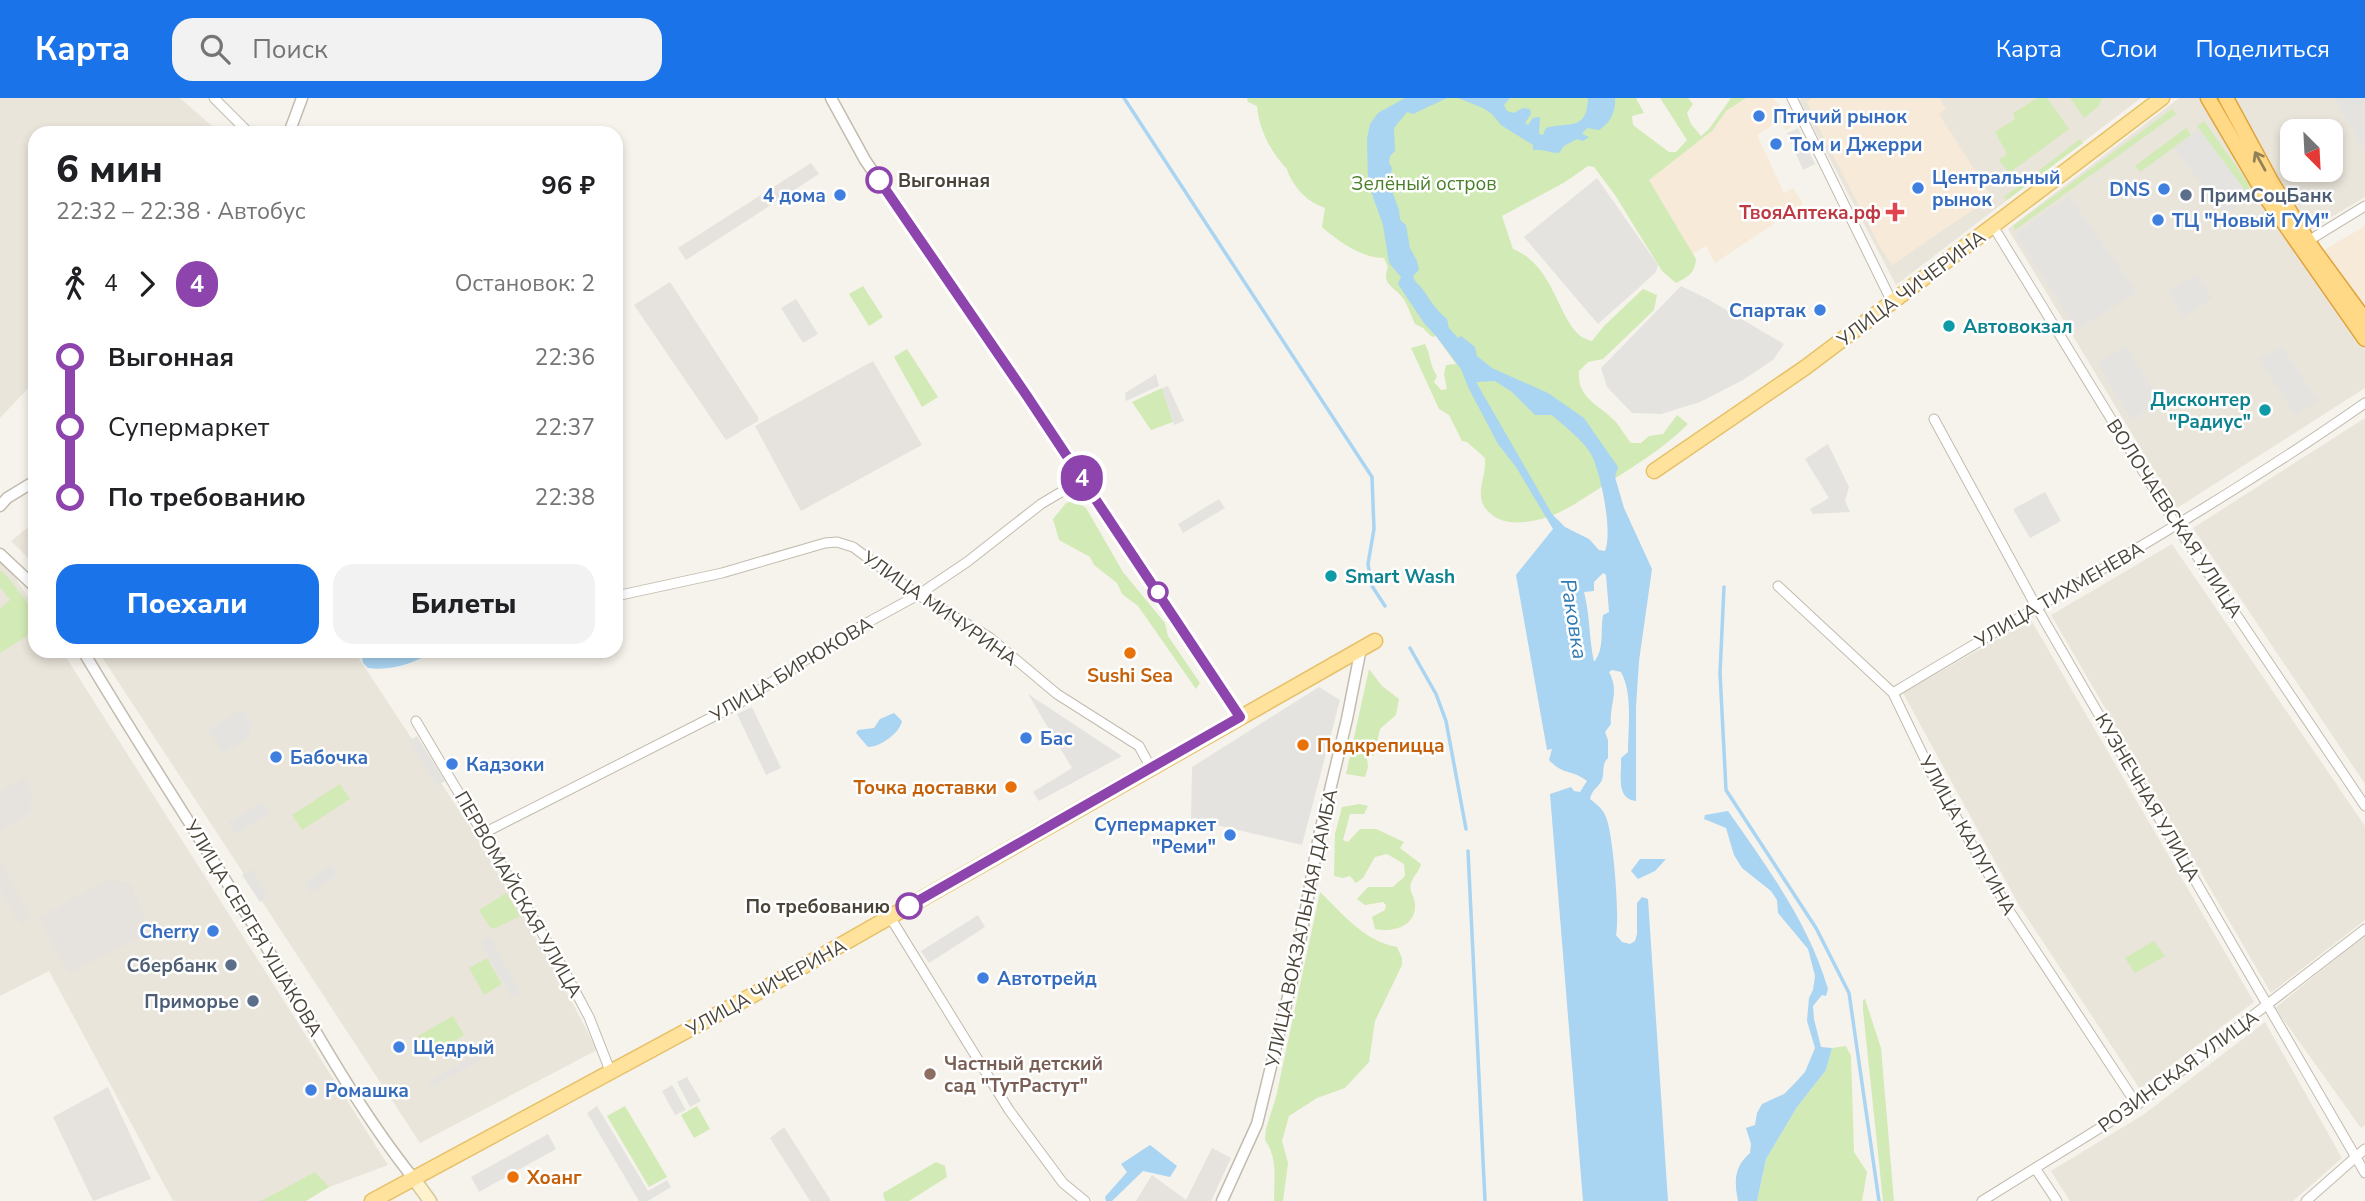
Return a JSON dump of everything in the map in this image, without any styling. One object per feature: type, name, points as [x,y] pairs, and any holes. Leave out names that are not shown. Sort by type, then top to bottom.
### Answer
[{"type":"highway","points":[[2208,98],[2268,200],[2365,320]]},
{"type":"highway","points":[[2226,98],[2304,245],[2365,339]]},
{"type":"main road","name":"УЛИЦА ЧИЧЕРИНА","points":[[1654,471],[1806,367],[2162,98]]},
{"type":"main road","name":"УЛИЦА ЧИЧЕРИНА","points":[[372,1201],[611,1073],[890,917],[1368,644]]},
{"type":"main road","name":"УЛИЦА СЕРГЕЯ УШАКОВА","points":[[414,1179],[430,1201]]},
{"type":"street","points":[[214,98],[242,126]]},
{"type":"street","points":[[292,126],[302,98]]},
{"type":"street","points":[[831,98],[865,160],[1083,479],[1240,717]]},
{"type":"street","points":[[1793,98],[1892,302]]},
{"type":"street","points":[[2304,245],[2365,206]]},
{"type":"street","name":"ВОЛОЧАЕВСКАЯ УЛИЦА","points":[[1993,226],[2176,525],[2365,806]]},
{"type":"street","name":"УЛИЦА ТИХМЕНЕВА","points":[[1893,693],[2176,525],[2323,432],[2365,402]]},
{"type":"street","name":"КУЗНЕЧНАЯ УЛИЦА","points":[[1934,419],[2037,608],[2365,1173]]},
{"type":"street","name":"УЛИЦА БИРЮКОВА","points":[[484,833],[738,704],[841,637],[918,595],[967,562],[1041,504],[1083,479]]},
{"type":"street","points":[[0,506],[28,485]]},
{"type":"street","name":"УЛИЦА МИЧУРИНА","points":[[623,594],[722,573],[825,543],[837,542],[853,547],[918,595],[989,637],[1057,694],[1139,746],[1151,768]]},
{"type":"street","points":[[0,554],[28,580]]},
{"type":"street","name":"УЛИЦА КАЛУГИНА","points":[[1778,586],[1893,693],[1934,778],[2010,912],[2137,1105]]},
{"type":"street","name":"УЛИЦА ВОКЗАЛЬНАЯ ДАМБА","points":[[1222,1201],[1257,1124],[1296,964],[1319,836],[1368,644]]},
{"type":"street","name":"УЛИЦА СЕРГЕЯ УШАКОВА","points":[[87,658],[338,1067],[414,1179]]},
{"type":"street","name":"ПЕРВОМАЙСКАЯ УЛИЦА","points":[[416,721],[484,833],[589,1017],[611,1073]]},
{"type":"street","points":[[890,917],[1009,1110],[1063,1183],[1085,1201]]},
{"type":"street","name":"РОЗИНСКАЯ УЛИЦА","points":[[1982,1201],[2137,1105],[2365,929]]},
{"type":"street","points":[[2306,1201],[2365,1149]]},
{"type":"street","points":[[2035,1168],[2057,1201]]},
{"type":"shaded area","points":[[0,98],[180,98],[212,126],[28,126],[28,388],[0,418]]},
{"type":"shaded area","points":[[1746,98],[1773,98],[1795,124],[1786,130],[1779,121],[1757,135],[1784,193],[1793,188],[1803,204],[1715,263],[1706,246],[1693,254],[1649,180],[1713,130],[1726,111]]},
{"type":"shaded area","name":"Центральный рынок","points":[[1812,98],[1939,98],[1946,109],[1939,114],[1992,197],[1892,265],[1881,249],[1819,128],[1807,102]]},
{"type":"shaded area","points":[[2141,98],[1896,285],[1799,100]]},
{"type":"shaded area","points":[[2179,98],[2204,98],[2263,202],[2365,350],[2365,388],[2177,508],[2008,229]]},
{"type":"shaded area","points":[[2231,98],[2365,98],[2365,197],[2308,231]]},
{"type":"shaded area","points":[[2334,98],[2365,98],[2365,151]]},
{"type":"shaded area","points":[[1798,128],[1815,164],[1803,170],[1787,133]]},
{"type":"shaded area","points":[[2199,129],[2250,197],[2225,216],[2174,148]]},
{"type":"shaded area","points":[[811,163],[819,174],[686,260],[678,248]]},
{"type":"shaded area","points":[[1597,178],[1658,265],[1656,272],[1598,324],[1524,237]]},
{"type":"shaded area","points":[[2069,196],[2137,292],[2077,330],[2015,234]]},
{"type":"shaded area","points":[[2365,226],[2365,306],[2363,307],[2324,250]]},
{"type":"shaded area","points":[[2196,274],[2212,298],[2183,317],[2168,292]]},
{"type":"shaded area","points":[[670,282],[758,417],[758,421],[726,440],[634,305]]},
{"type":"shaded area","points":[[1681,286],[1784,344],[1773,360],[1743,380],[1700,402],[1661,414],[1632,413],[1607,387],[1601,368]]},
{"type":"shaded area","points":[[796,299],[818,334],[803,343],[781,308]]},
{"type":"shaded area","points":[[2127,346],[2160,402],[2131,420],[2097,363]]},
{"type":"shaded area","points":[[2282,346],[2318,401],[2295,415],[2258,358]]},
{"type":"shaded area","points":[[873,361],[922,445],[801,511],[755,426]]},
{"type":"shaded area","points":[[1156,374],[1159,386],[1126,401],[1125,393]]},
{"type":"shaded area","points":[[1168,386],[1184,421],[1174,425],[1162,388]]},
{"type":"shaded area","points":[[2365,418],[2365,784],[2193,528]]},
{"type":"shaded area","points":[[1828,444],[1849,487],[1845,501],[1850,512],[1813,514],[1810,509],[1829,498],[1805,459]]},
{"type":"shaded area","points":[[2045,492],[2061,521],[2030,538],[2013,509]]},
{"type":"shaded area","points":[[1219,499],[1225,508],[1183,533],[1178,524]]},
{"type":"shaded area","points":[[28,528],[28,558],[11,541]]},
{"type":"shaded area","points":[[2172,544],[2365,826],[2365,920],[2271,993],[2051,615]]},
{"type":"shaded area","points":[[0,560],[7,564],[28,598],[28,658],[66,658],[388,1165],[292,1201],[173,1201],[49,971],[0,996]]},
{"type":"shaded area","points":[[2031,620],[2254,1002],[2140,1089],[2020,907],[1903,693]]},
{"type":"shaded area","points":[[103,658],[359,658],[476,836],[561,981],[597,1050],[420,1143]]},
{"type":"shaded area","points":[[1319,687],[1340,700],[1302,845],[1191,819],[1192,767]]},
{"type":"shaded area","points":[[1028,694],[1122,756],[1039,801],[1033,792],[1072,768]]},
{"type":"shaded area","points":[[752,707],[781,768],[766,775],[737,714]]},
{"type":"shaded area","points":[[242,709],[252,725],[249,737],[223,754],[208,730]]},
{"type":"shaded area","points":[[417,736],[445,781],[437,786],[409,741]]},
{"type":"shaded area","points":[[25,778],[33,794],[29,801],[34,811],[0,830],[0,791]]},
{"type":"shaded area","points":[[263,802],[270,813],[235,834],[228,822]]},
{"type":"shaded area","points":[[0,860],[31,918],[22,924],[0,890]]},
{"type":"shaded area","points":[[332,865],[338,875],[311,892],[305,882]]},
{"type":"shaded area","points":[[252,869],[269,896],[260,902],[242,875]]},
{"type":"shaded area","points":[[109,880],[131,883],[145,920],[139,938],[68,973],[38,917]]},
{"type":"shaded area","points":[[978,915],[985,927],[929,963],[921,951]]},
{"type":"shaded area","points":[[2365,935],[2365,1125],[2361,1128],[2275,1008]]},
{"type":"shaded area","points":[[490,937],[520,992],[511,997],[480,942]]},
{"type":"shaded area","points":[[2265,1022],[2342,1158],[2293,1201],[2070,1201],[2051,1171],[2143,1115]]},
{"type":"shaded area","points":[[479,1053],[482,1059],[432,1087],[429,1081]]},
{"type":"shaded area","points":[[687,1077],[701,1101],[690,1107],[677,1082]]},
{"type":"shaded area","points":[[672,1085],[686,1110],[675,1115],[662,1091]]},
{"type":"shaded area","points":[[108,1087],[151,1179],[93,1201],[53,1117]]},
{"type":"shaded area","points":[[597,1106],[648,1191],[667,1180],[671,1187],[648,1201],[639,1201],[587,1113]]},
{"type":"shaded area","points":[[784,1127],[831,1201],[810,1201],[770,1138]]},
{"type":"shaded area","points":[[548,1134],[556,1149],[479,1192],[471,1177]]},
{"type":"shaded area","points":[[1212,1148],[1231,1158],[1211,1201],[1136,1201],[1152,1175],[1186,1200]]},
{"type":"green space","name":"Зелёный остров","points":[[1247,98],[1636,98],[1644,113],[1632,116],[1633,125],[1669,152],[1676,152],[1687,140],[1660,98],[1688,98],[1693,104],[1687,113],[1691,124],[1701,136],[1731,98],[1746,98],[1726,111],[1713,130],[1649,180],[1696,259],[1690,274],[1676,283],[1662,271],[1615,195],[1594,167],[1588,166],[1565,182],[1502,216],[1513,249],[1528,258],[1540,271],[1572,327],[1581,336],[1592,341],[1643,289],[1657,295],[1654,310],[1603,359],[1588,362],[1579,371],[1579,380],[1589,399],[1614,420],[1631,443],[1641,443],[1649,436],[1663,434],[1677,415],[1688,424],[1646,458],[1558,513],[1524,522],[1506,521],[1491,514],[1485,508],[1481,495],[1485,458],[1467,442],[1462,441],[1449,415],[1439,409],[1411,348],[1425,344],[1437,376],[1434,382],[1441,390],[1447,389],[1444,374],[1446,365],[1456,364],[1436,336],[1432,337],[1415,324],[1403,298],[1387,282],[1388,267],[1384,258],[1351,248],[1322,227],[1325,208],[1308,199],[1296,186],[1266,139],[1257,106],[1248,102]]},
{"type":"green space","points":[[2037,98],[2047,98],[2069,129],[2009,173],[1999,160],[2007,154],[1995,132],[2015,119],[2013,113]]},
{"type":"green space","points":[[2070,98],[2102,98],[2099,106],[2084,118]]},
{"type":"green space","points":[[2172,109],[2176,114],[2015,230],[2013,226]]},
{"type":"green space","points":[[2204,121],[2251,187],[2245,191],[2197,126]]},
{"type":"green space","points":[[2186,128],[2191,135],[2140,172],[2135,166]]},
{"type":"green space","points":[[2080,139],[2083,143],[2007,200],[2004,197]]},
{"type":"green space","points":[[863,286],[883,317],[869,326],[849,294]]},
{"type":"green space","points":[[907,349],[938,397],[922,407],[894,357]]},
{"type":"green space","points":[[1162,388],[1173,422],[1151,430],[1132,402]]},
{"type":"green space","points":[[1075,500],[1086,508],[1123,572],[1165,623],[1168,636],[1200,683],[1196,689],[1138,606],[1122,594],[1117,583],[1094,565],[1090,557],[1059,540],[1053,519],[1066,503]]},
{"type":"green space","points":[[0,570],[28,604],[28,635],[0,653],[0,609],[10,600],[0,587]]},
{"type":"green space","points":[[1369,669],[1382,686],[1399,699],[1396,715],[1380,729],[1374,755],[1367,759],[1365,777],[1346,774]]},
{"type":"green space","points":[[340,784],[350,799],[302,830],[292,815]]},
{"type":"green space","points":[[1360,804],[1368,806],[1364,814],[1350,814],[1343,840],[1348,842],[1360,829],[1376,829],[1404,842],[1400,848],[1421,864],[1410,886],[1415,912],[1408,923],[1396,929],[1375,929],[1372,917],[1385,910],[1386,905],[1383,902],[1365,905],[1357,899],[1368,887],[1393,887],[1405,876],[1404,864],[1387,854],[1375,857],[1363,878],[1356,883],[1350,876],[1334,876],[1335,834],[1342,807]]},
{"type":"green space","points":[[1320,892],[1364,933],[1397,947],[1402,965],[1375,1021],[1369,1062],[1345,1088],[1317,1098],[1289,1116],[1282,1141],[1288,1163],[1283,1201],[1274,1201],[1274,1162],[1265,1140],[1266,1129],[1276,1097]]},
{"type":"green space","points":[[506,893],[520,916],[494,929],[479,910]]},
{"type":"green space","points":[[2154,941],[2165,956],[2135,973],[2125,958]]},
{"type":"green space","points":[[487,958],[502,984],[484,995],[469,968]]},
{"type":"green space","points":[[1865,999],[1881,1048],[1894,1201],[1883,1201],[1863,1010]]},
{"type":"green space","points":[[453,1016],[464,1035],[438,1051],[425,1048],[418,1036]]},
{"type":"green space","points":[[1846,1046],[1851,1056],[1854,1152],[1867,1172],[1862,1201],[1757,1201],[1766,1159],[1797,1107],[1826,1070],[1832,1048]]},
{"type":"green space","points":[[625,1106],[667,1177],[649,1187],[607,1116]]},
{"type":"green space","points":[[697,1106],[710,1129],[694,1138],[681,1115]]},
{"type":"green space","points":[[936,1162],[945,1166],[947,1177],[909,1201],[885,1201],[883,1193]]},
{"type":"green space","points":[[315,1172],[329,1187],[306,1201],[261,1201]]},
{"type":"water","name":"Раковка","points":[[1405,98],[1447,98],[1413,114],[1407,112],[1394,128],[1395,151],[1390,156],[1389,163],[1392,168],[1389,183],[1400,220],[1406,225],[1410,248],[1417,261],[1419,270],[1413,276],[1434,306],[1447,319],[1449,328],[1458,338],[1461,336],[1475,347],[1477,356],[1492,368],[1548,393],[1584,418],[1618,467],[1615,477],[1624,508],[1652,569],[1639,661],[1636,801],[1625,796],[1622,790],[1621,758],[1628,752],[1628,700],[1621,672],[1612,670],[1609,672],[1614,686],[1611,724],[1605,732],[1608,758],[1602,780],[1590,799],[1606,816],[1609,829],[1614,859],[1616,935],[1622,942],[1630,944],[1635,941],[1637,903],[1642,897],[1648,899],[1668,1201],[1583,1201],[1550,794],[1571,787],[1580,792],[1587,781],[1559,768],[1549,760],[1552,749],[1547,750],[1516,575],[1553,529],[1516,467],[1498,444],[1461,369],[1424,323],[1398,284],[1401,277],[1389,263],[1383,225],[1368,183],[1367,139],[1370,124],[1378,113]],"holes":[[[1495,381],[1512,392],[1535,415],[1552,415],[1578,438],[1591,454],[1605,502],[1608,530],[1605,551],[1599,550],[1589,539],[1565,527],[1552,514],[1476,382]],[[1603,573],[1606,575],[1609,612],[1603,615],[1601,645],[1594,662],[1584,592],[1594,591],[1594,582]]]},
{"type":"water","points":[[1458,98],[1510,98],[1504,105],[1507,111],[1514,113],[1523,108],[1530,109],[1531,114],[1525,123],[1528,125],[1533,118],[1540,117],[1539,134],[1543,135],[1546,128],[1580,121],[1587,109],[1588,98],[1615,98],[1615,103],[1614,112],[1607,124],[1599,130],[1587,128],[1582,134],[1589,137],[1583,141],[1577,139],[1564,146],[1559,153],[1533,150],[1533,145],[1501,125],[1492,114]]},
{"type":"water","points":[[362,658],[421,658],[403,665],[377,669],[368,668]]},
{"type":"water","points":[[894,713],[902,721],[894,734],[884,742],[868,747],[856,733],[858,730],[874,728],[880,719]]},
{"type":"water","points":[[1728,811],[1798,918],[1810,941],[1828,989],[1826,996],[1822,995],[1813,1006],[1821,1047],[1832,1048],[1826,1070],[1797,1107],[1766,1159],[1757,1201],[1738,1201],[1738,1169],[1750,1153],[1751,1144],[1746,1128],[1755,1125],[1762,1104],[1784,1094],[1805,1072],[1815,1048],[1807,1021],[1815,976],[1808,949],[1778,913],[1777,900],[1771,891],[1742,868],[1734,855],[1726,828],[1704,819],[1705,815]]},
{"type":"water","points":[[1640,859],[1666,859],[1655,871],[1638,879],[1631,871]]},
{"type":"water","points":[[1150,1145],[1177,1166],[1170,1177],[1143,1171],[1112,1201],[1106,1201],[1105,1197],[1127,1172],[1121,1164]]},
{"type":"waterway","points":[[1124,98],[1372,477],[1374,529],[1368,564],[1372,586],[1385,606]]},
{"type":"waterway","points":[[1724,587],[1720,673],[1726,790],[1816,928],[1849,993],[1879,1201]]},
{"type":"waterway","points":[[1410,648],[1436,694],[1446,721],[1466,829]]},
{"type":"waterway","points":[[1468,851],[1485,1201]]},
{"type":"bus line","name":"4","points":[[879,180],[971,318],[1027,396],[1240,717],[909,906]]},
{"type":"place","name":"Птичий рынок","points":[[1759,116]]},
{"type":"place","name":"Том и Джерри","points":[[1776,144]]},
{"type":"place","name":"Выгонная","points":[[879,180]]},
{"type":"place","name":"Центральный рынок","points":[[1918,188]]},
{"type":"place","name":"DNS","points":[[2164,189]]},
{"type":"place","name":"4 дома","points":[[840,195]]},
{"type":"place","name":"ПримСоцБанк","points":[[2186,195]]},
{"type":"place","name":"ТвояАптека.рф","points":[[1895,212]]},
{"type":"place","name":"ТЦ \"Новый ГУМ\"","points":[[2158,220]]},
{"type":"place","name":"Спартак","points":[[1820,310]]},
{"type":"place","name":"Автовокзал","points":[[1949,326]]},
{"type":"place","name":"Дисконтер \"Радиус\"","points":[[2265,410]]},
{"type":"place","name":"Smart Wash","points":[[1331,576]]},
{"type":"place","name":"Sushi Sea","points":[[1130,653]]},
{"type":"place","name":"Бас","points":[[1026,738]]},
{"type":"place","name":"Подкрепицца","points":[[1303,745]]},
{"type":"place","name":"Бабочка","points":[[276,757]]},
{"type":"place","name":"Кадзоки","points":[[452,764]]},
{"type":"place","name":"Точка доставки","points":[[1011,787]]},
{"type":"place","name":"Супермаркет \"Реми\"","points":[[1230,835]]},
{"type":"place","name":"По требованию","points":[[909,906]]},
{"type":"place","name":"Cherry","points":[[213,931]]},
{"type":"place","name":"Сбербанк","points":[[231,965]]},
{"type":"place","name":"Автотрейд","points":[[983,978]]},
{"type":"place","name":"Приморье","points":[[253,1001]]},
{"type":"place","name":"Щедрый","points":[[399,1047]]},
{"type":"place","name":"Частный детский сад \"ТутРастут\"","points":[[930,1074]]},
{"type":"place","name":"Ромашка","points":[[311,1090]]},
{"type":"place","name":"Хоанг","points":[[513,1177]]}]
